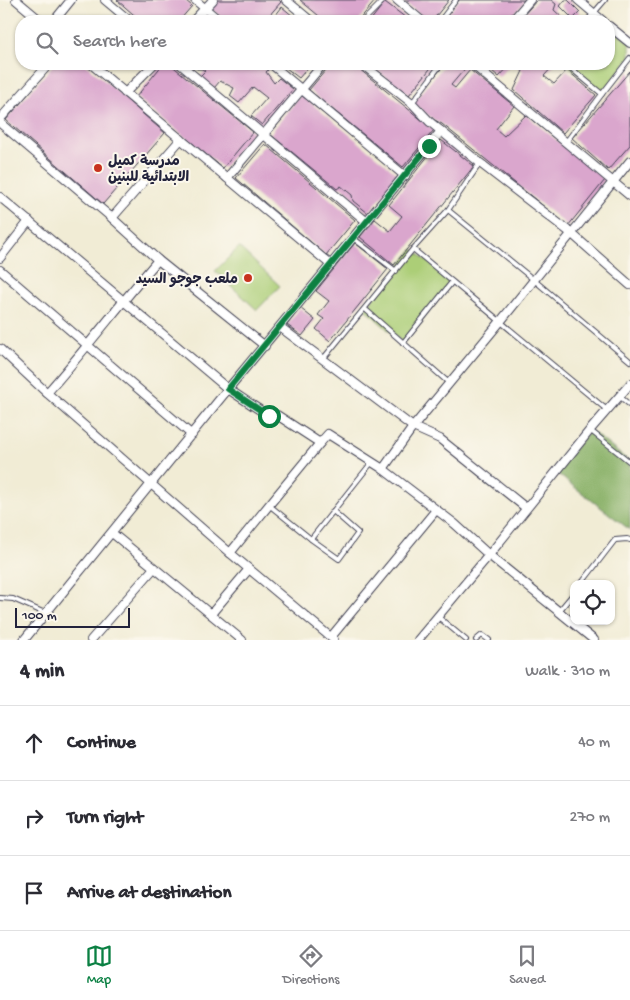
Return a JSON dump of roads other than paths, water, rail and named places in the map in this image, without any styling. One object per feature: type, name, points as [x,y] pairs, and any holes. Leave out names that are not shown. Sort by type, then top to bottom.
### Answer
[{"type":"street","points":[[16,0],[34,15]]},
{"type":"street","points":[[59,15],[71,0]]},
{"type":"street","points":[[105,0],[123,15]]},
{"type":"street","points":[[195,0],[212,15]]},
{"type":"street","points":[[200,15],[213,0]]},
{"type":"street","points":[[286,0],[304,15]]},
{"type":"street","points":[[397,0],[415,15]]},
{"type":"street","points":[[518,15],[530,0]]},
{"type":"street","points":[[578,0],[596,15]]},
{"type":"street","points":[[615,31],[630,43]]},
{"type":"street","points":[[43,70],[0,121],[158,260],[265,346]]},
{"type":"street","points":[[98,70],[332,265]]},
{"type":"street","points":[[125,93],[148,70]]},
{"type":"street","points":[[187,70],[367,222]]},
{"type":"street","points":[[278,70],[405,176]]},
{"type":"street","points":[[227,178],[318,70]]},
{"type":"street","points":[[370,70],[412,103],[430,122],[480,163],[571,233],[630,285]]},
{"type":"street","points":[[482,70],[630,196]]},
{"type":"street","points":[[24,640],[441,131]]},
{"type":"street","points":[[112,218],[181,139]]},
{"type":"street","points":[[382,470],[413,427],[630,161]]},
{"type":"street","points":[[0,197],[228,389],[269,416],[277,415],[320,443]]},
{"type":"street","points":[[0,258],[29,221]]},
{"type":"street","points":[[47,393],[158,260]]},
{"type":"street","points":[[0,270],[192,435]]},
{"type":"street","points":[[280,327],[413,427],[440,439],[526,508]]},
{"type":"street","points":[[0,349],[47,393],[230,553],[332,638],[436,510]]},
{"type":"street","points":[[418,640],[630,384]]},
{"type":"street","points":[[230,553],[328,434],[372,462],[455,524],[489,555],[594,640]]},
{"type":"street","points":[[112,533],[242,640]]},
{"type":"street","points":[[91,640],[154,568]]},
{"type":"street","points":[[211,614],[249,569]]},
{"type":"lane","points":[[368,15],[384,0]]},
{"type":"lane","points":[[445,15],[456,0]]},
{"type":"lane","points":[[593,13],[604,0]]},
{"type":"lane","points":[[566,142],[630,58]]},
{"type":"lane","points":[[412,103],[437,70]]},
{"type":"lane","points":[[573,70],[602,94]]},
{"type":"lane","points":[[323,359],[448,210],[480,163]]},
{"type":"lane","points":[[448,210],[630,361]]},
{"type":"lane","points":[[353,238],[396,271]]},
{"type":"lane","points":[[414,249],[607,410]]},
{"type":"lane","points":[[403,343],[452,282]]},
{"type":"lane","points":[[365,309],[449,384]]},
{"type":"lane","points":[[619,396],[630,405]]},
{"type":"lane","points":[[590,430],[630,462]]},
{"type":"lane","points":[[311,539],[372,462]]},
{"type":"lane","points":[[269,505],[339,559],[358,533],[334,511]]},
{"type":"lane","points":[[584,580],[615,540],[630,540]]},
{"type":"lane","points":[[559,612],[570,597]]},
{"type":"lane","points":[[0,598],[13,599],[46,613]]},
{"type":"lane","points":[[437,616],[466,640]]},
{"type":"lane","points":[[476,640],[482,635],[489,640]]},
{"type":"place","name":"مدرسة كميل الابتدائية للبنين","points":[[98,168]]},
{"type":"place","name":"ملعب جوجو السيد","points":[[248,278]]}]
